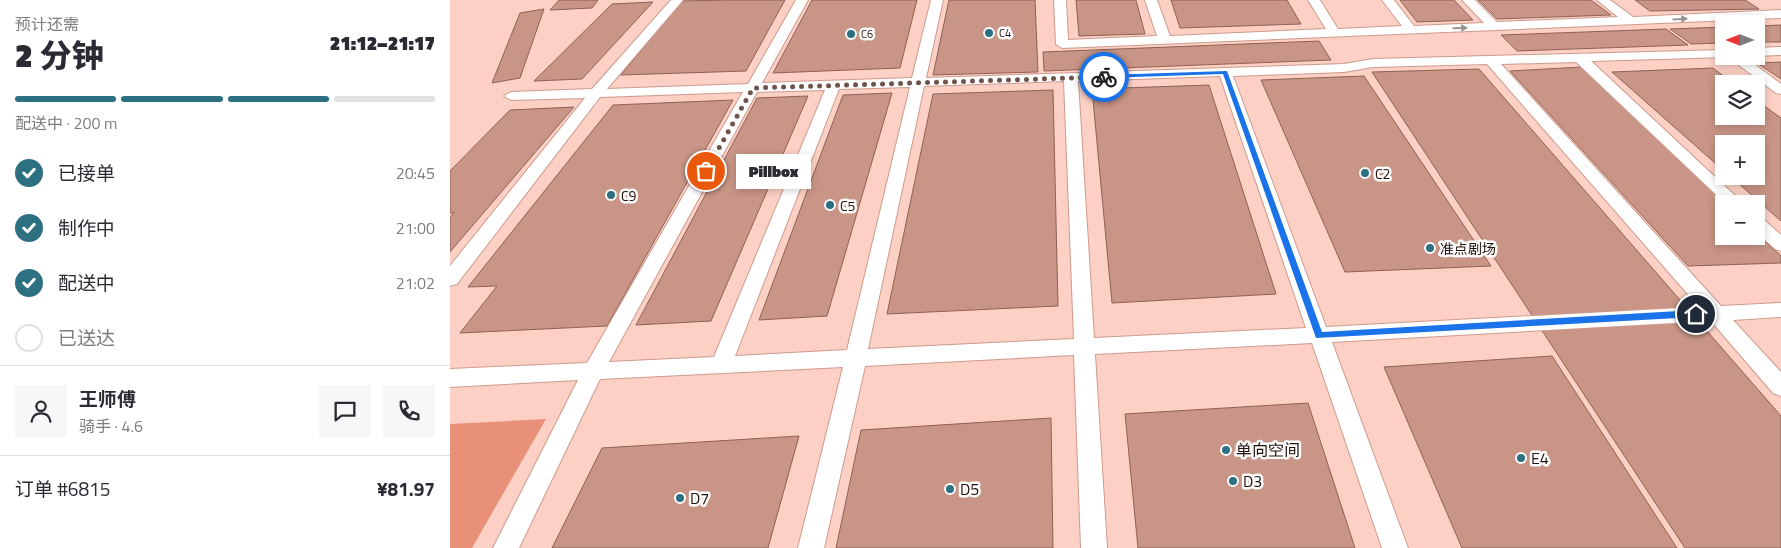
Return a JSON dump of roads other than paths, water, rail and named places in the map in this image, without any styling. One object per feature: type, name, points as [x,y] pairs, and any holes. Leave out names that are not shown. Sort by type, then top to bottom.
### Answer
[{"type":"lane","points":[[450,279],[596,93],[678,0]]},
{"type":"lane","points":[[506,548],[593,371],[802,0]]},
{"type":"lane","points":[[811,548],[920,82],[937,0]]},
{"type":"lane","points":[[1060,0],[1062,44],[1781,14]]},
{"type":"lane","points":[[1151,0],[1165,40]]},
{"type":"lane","points":[[1314,0],[1334,33]]},
{"type":"lane","points":[[1388,0],[1411,30]]},
{"type":"lane","points":[[1468,0],[1496,27]]},
{"type":"lane","points":[[1603,0],[1631,21]]},
{"type":"lane","points":[[1768,2],[1781,10]]},
{"type":"lane","points":[[1765,52],[1781,52]]},
{"type":"lane","points":[[511,96],[1344,68],[1373,63],[1715,54]]},
{"type":"lane","points":[[1580,58],[1726,195]]},
{"type":"lane","points":[[1491,60],[1781,388]]},
{"type":"lane","points":[[1746,65],[1781,90]]},
{"type":"lane","points":[[1225,72],[1395,548]]},
{"type":"lane","points":[[1071,78],[1094,548]]},
{"type":"lane","points":[[722,365],[834,85]]},
{"type":"lane","points":[[1765,230],[1781,245]]},
{"type":"lane","points":[[450,378],[1319,336],[1714,312],[1781,310]]},
{"type":"place","name":"C4","points":[[989,33]]},
{"type":"place","name":"C6","points":[[851,34]]},
{"type":"place","name":"Pillbox","points":[[706,171]]},
{"type":"place","name":"C2","points":[[1365,173]]},
{"type":"place","name":"C9","points":[[611,195]]},
{"type":"place","name":"C5","points":[[830,205]]},
{"type":"place","name":"准点剧场","points":[[1430,248]]},
{"type":"place","name":"单向空间","points":[[1226,450]]},
{"type":"place","name":"E4","points":[[1521,458]]},
{"type":"place","name":"D3","points":[[1233,481]]},
{"type":"place","name":"D5","points":[[950,489]]},
{"type":"place","name":"D7","points":[[680,498]]}]
